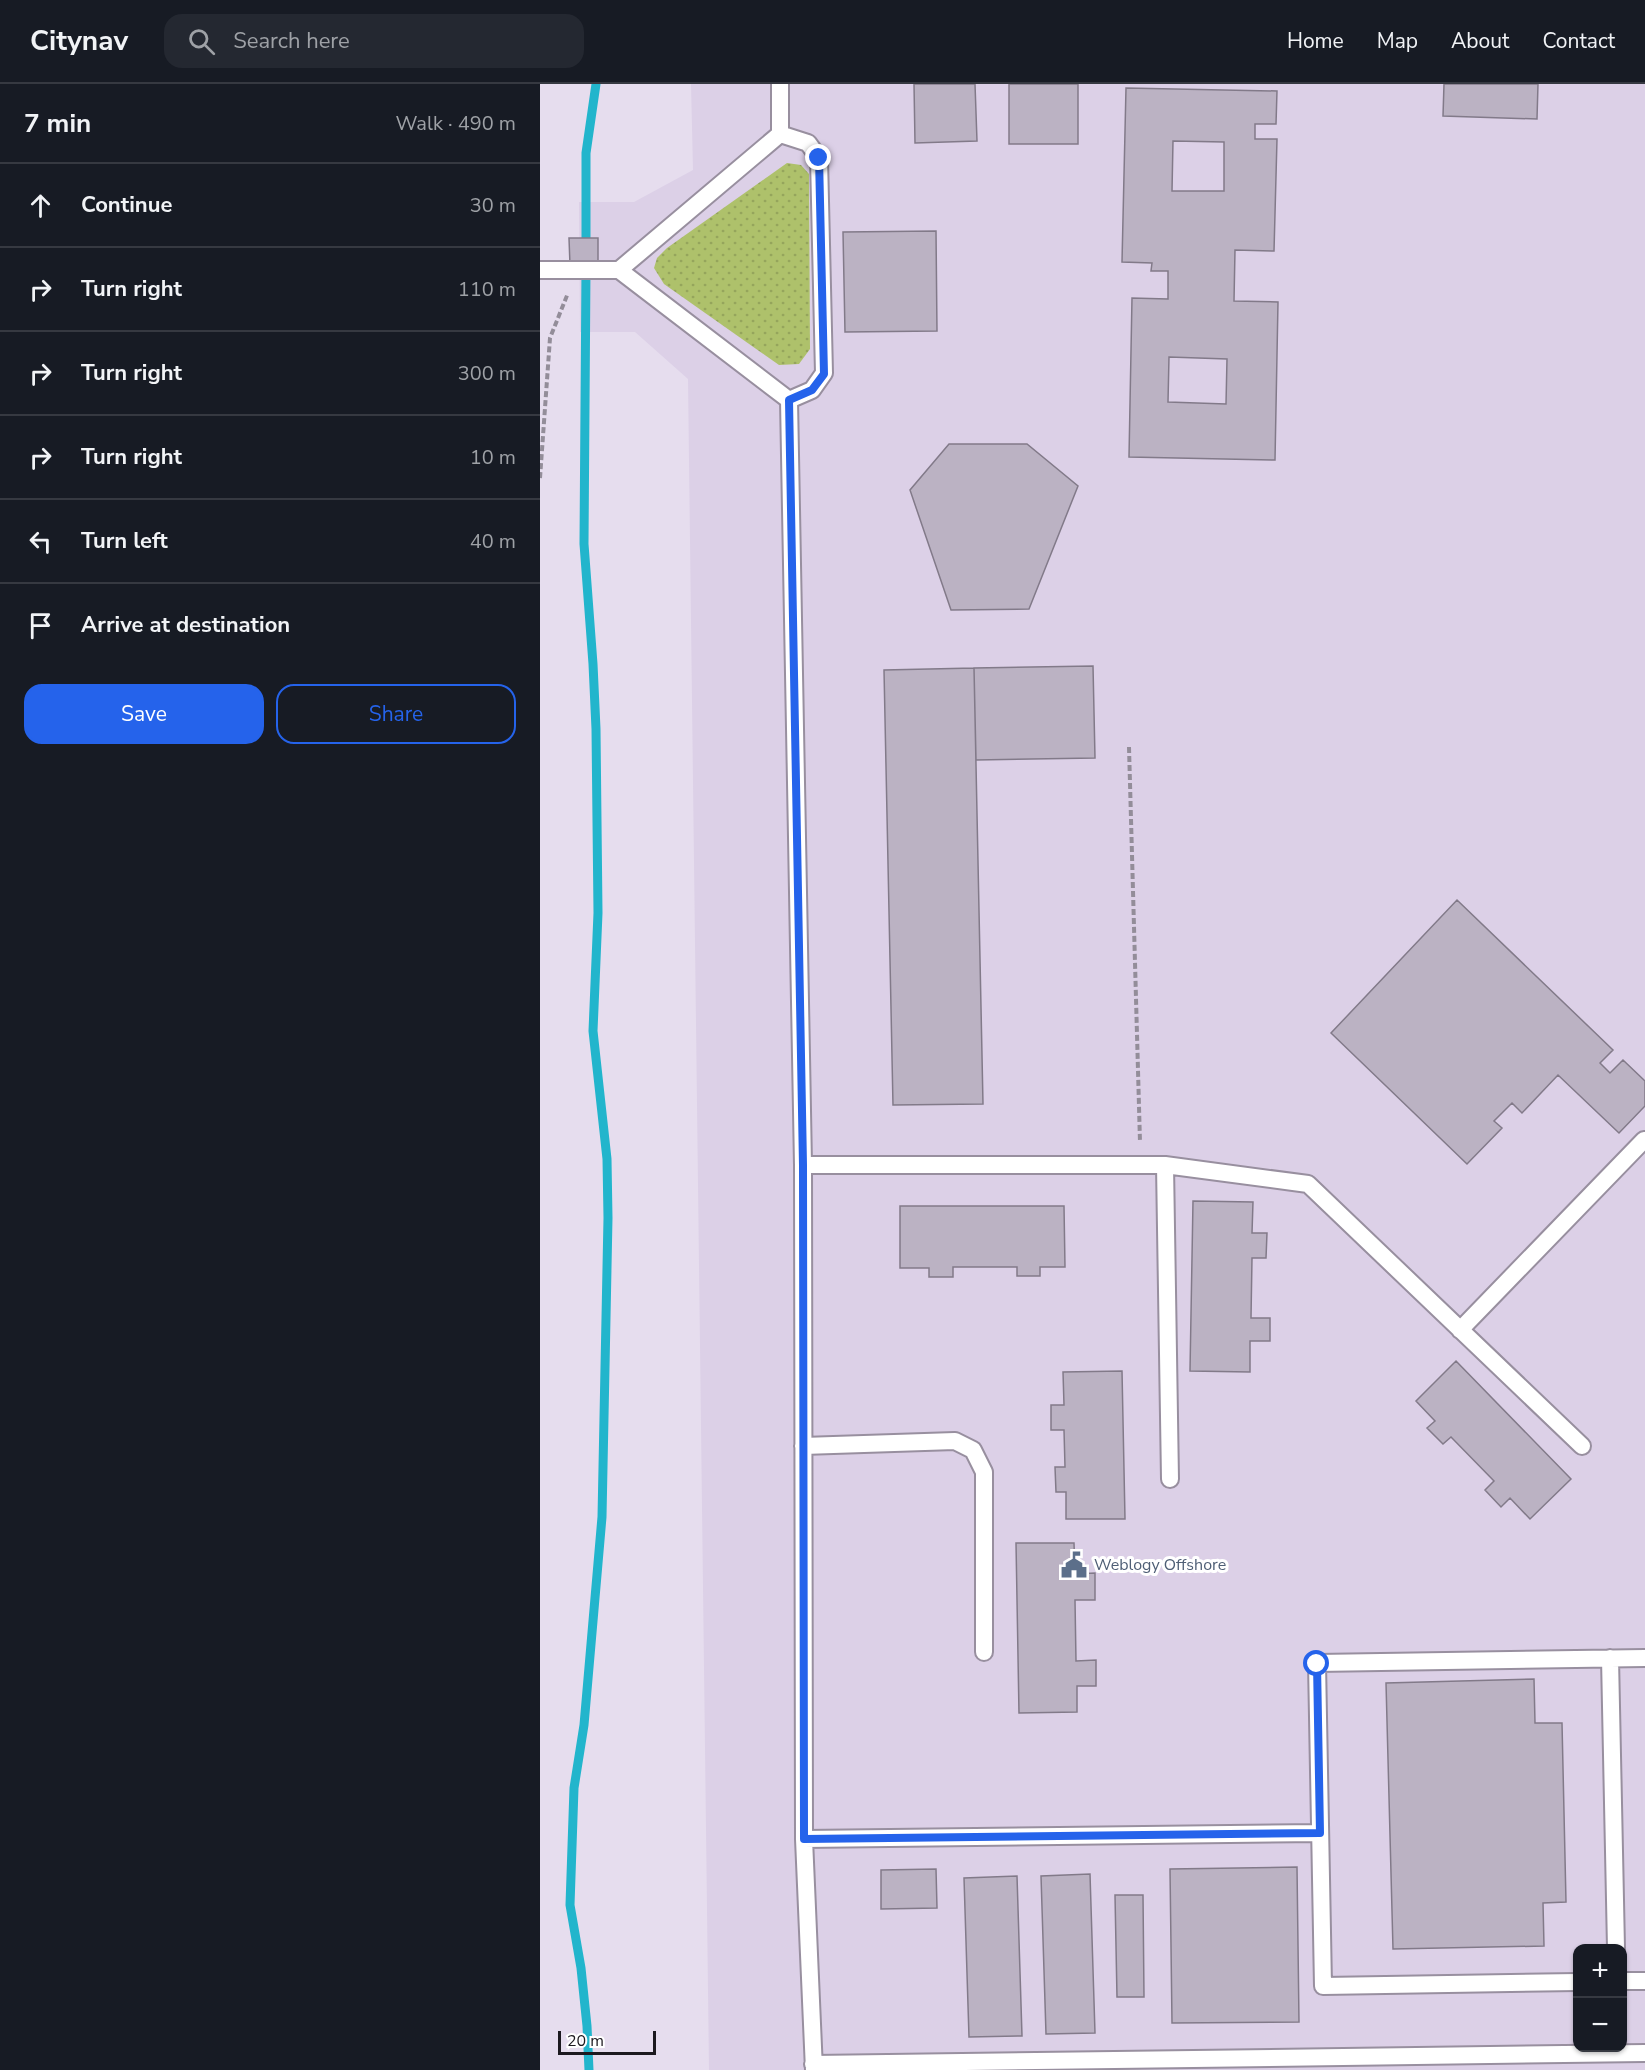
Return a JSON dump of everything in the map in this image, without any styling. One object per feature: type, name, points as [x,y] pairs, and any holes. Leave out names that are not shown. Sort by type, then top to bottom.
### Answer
[{"type":"lane","points":[[620,270],[780,134],[780,84]]},
{"type":"lane","points":[[780,134],[808,143],[819,158],[824,374],[812,390],[789,400]]},
{"type":"lane","points":[[540,270],[620,270],[789,400]]},
{"type":"lane","points":[[789,400],[803,1165],[804,1839],[814,2067],[1645,2053]]},
{"type":"lane","points":[[1460,1330],[1644,1140]]},
{"type":"lane","points":[[803,1165],[1165,1166],[1308,1185],[1582,1446]]},
{"type":"lane","points":[[1165,1166],[1170,1479]]},
{"type":"lane","points":[[803,1446],[956,1441],[974,1450],[984,1472],[984,1652]]},
{"type":"lane","points":[[1610,1658],[1616,1944]]},
{"type":"lane","points":[[1573,1982],[1323,1986],[1317,1664],[1645,1658]]},
{"type":"lane","points":[[804,1839],[1320,1833]]},
{"type":"lane","points":[[1627,1982],[1645,1981]]},
{"type":"path","points":[[540,478],[550,338],[579,269]]},
{"type":"path","points":[[1129,747],[1141,1166]]},
{"type":"shaded area","points":[[691,84],[1645,84],[1645,2070],[709,2070],[688,379],[635,332],[580,332],[579,202],[634,202],[693,170]]},
{"type":"green space","points":[[787,163],[801,165],[809,174],[810,349],[799,364],[779,365],[664,284],[654,268],[657,258],[667,248]]},
{"type":"building","points":[[914,84],[975,84],[977,141],[915,143]]},
{"type":"building","points":[[1009,84],[1078,84],[1078,144],[1009,144]]},
{"type":"building","points":[[1444,84],[1538,84],[1537,119],[1443,116]]},
{"type":"building","points":[[1126,88],[1277,91],[1276,124],[1255,124],[1255,139],[1277,139],[1274,251],[1235,250],[1234,301],[1278,302],[1275,460],[1129,457],[1132,298],[1168,299],[1168,271],[1151,271],[1152,263],[1122,262]],"holes":[[[1173,141],[1224,142],[1224,191],[1172,191]],[[1169,357],[1227,359],[1226,404],[1168,402]]]},
{"type":"building","points":[[936,231],[937,331],[845,332],[843,232]]},
{"type":"building","points":[[569,238],[598,238],[598,265],[570,265]]},
{"type":"building","points":[[949,444],[1027,444],[1078,486],[1029,609],[951,610],[910,490]]},
{"type":"building","points":[[1093,666],[1095,758],[976,760],[974,668]]},
{"type":"building","points":[[974,668],[983,1104],[893,1105],[884,670]]},
{"type":"building","points":[[1457,900],[1613,1050],[1600,1063],[1610,1073],[1623,1060],[1645,1081],[1645,1106],[1619,1133],[1558,1075],[1522,1113],[1512,1103],[1494,1121],[1502,1128],[1467,1164],[1331,1033]]},
{"type":"building","points":[[1193,1201],[1253,1202],[1252,1233],[1267,1233],[1266,1258],[1252,1258],[1251,1318],[1270,1318],[1270,1341],[1250,1341],[1250,1372],[1190,1371]]},
{"type":"building","points":[[900,1206],[1064,1206],[1065,1267],[1040,1267],[1040,1276],[1017,1276],[1017,1267],[953,1267],[953,1277],[929,1277],[929,1268],[900,1268]]},
{"type":"building","points":[[1456,1361],[1571,1479],[1530,1519],[1510,1498],[1501,1507],[1485,1490],[1494,1481],[1451,1437],[1443,1444],[1427,1428],[1435,1421],[1416,1401]]},
{"type":"building","points":[[1122,1371],[1125,1519],[1066,1519],[1066,1492],[1056,1492],[1055,1467],[1065,1467],[1064,1430],[1051,1430],[1051,1405],[1064,1405],[1063,1372]]},
{"type":"building","points":[[1016,1543],[1074,1543],[1075,1574],[1095,1573],[1095,1600],[1075,1600],[1076,1661],[1096,1660],[1096,1686],[1077,1686],[1077,1712],[1019,1713]]},
{"type":"building","points":[[1534,1679],[1535,1723],[1562,1723],[1566,1902],[1543,1903],[1544,1946],[1393,1949],[1386,1683]]},
{"type":"building","points":[[1297,1867],[1299,2022],[1172,2023],[1170,1869]]},
{"type":"building","points":[[936,1869],[937,1908],[881,1909],[881,1870]]},
{"type":"building","points":[[1090,1874],[1095,2033],[1046,2034],[1041,1876]]},
{"type":"building","points":[[1017,1876],[1022,2036],[969,2037],[964,1878]]},
{"type":"building","points":[[1115,1895],[1143,1895],[1144,1997],[1117,1997]]},
{"type":"waterway","points":[[586,248],[586,153],[596,84]]},
{"type":"waterway","points":[[586,268],[584,544],[596,729],[598,913],[593,1031],[607,1159],[608,1218],[602,1517],[584,1725],[574,1788],[570,1905],[581,1968],[589,2070]]},
{"type":"place","name":"Weblogy Offshore","points":[[1074,1565]]},
{"type":"route","points":[[819,158],[824,374],[812,390],[789,400],[803,1165],[804,1839],[1320,1833],[1317,1664]]}]
